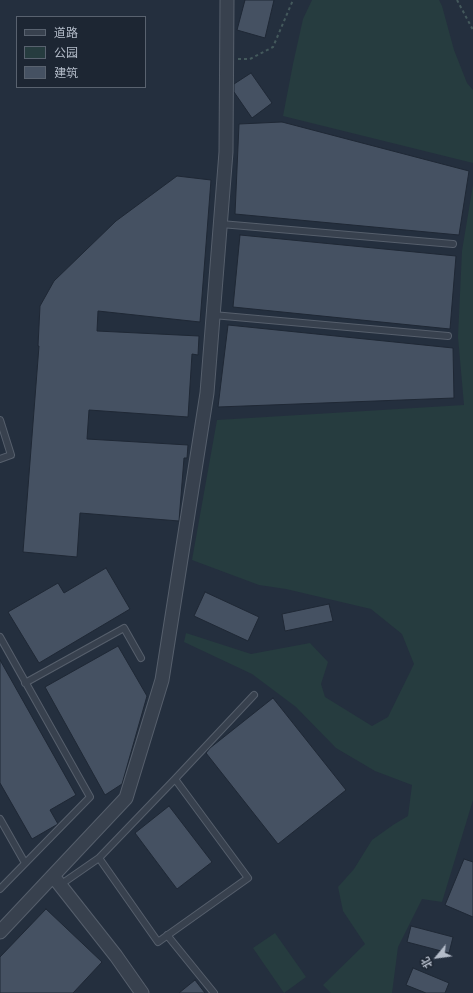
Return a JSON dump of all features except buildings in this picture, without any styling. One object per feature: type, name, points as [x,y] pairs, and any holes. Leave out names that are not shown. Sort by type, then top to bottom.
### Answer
[{"type":"street","points":[[0,932],[57,880],[126,798],[162,680],[207,394],[226,152],[227,0]]},
{"type":"street","points":[[57,880],[116,956],[142,993]]},
{"type":"lane","points":[[221,224],[453,244]]},
{"type":"lane","points":[[213,315],[448,336]]},
{"type":"lane","points":[[0,420],[11,455],[0,459]]},
{"type":"lane","points":[[26,683],[124,628],[141,658]]},
{"type":"lane","points":[[0,637],[90,797],[0,889]]},
{"type":"lane","points":[[57,880],[99,858],[254,695]]},
{"type":"lane","points":[[99,858],[158,942],[248,878],[175,779]]},
{"type":"lane","points":[[0,818],[25,863]]},
{"type":"lane","points":[[167,935],[214,993]]},
{"type":"path","points":[[227,60],[250,59],[273,47],[292,0]]},
{"type":"path","points":[[457,0],[473,30]]},
{"type":"green space","points":[[312,0],[439,0],[454,50],[467,83],[473,90],[473,163],[283,116],[303,19]]},
{"type":"green space","points":[[473,185],[473,800],[442,902],[422,899],[398,947],[392,993],[331,993],[323,985],[365,944],[343,911],[338,887],[354,869],[372,840],[408,816],[412,785],[375,771],[336,748],[296,707],[252,674],[184,642],[186,633],[251,654],[310,643],[328,662],[321,684],[325,697],[372,726],[388,717],[414,664],[402,634],[371,609],[286,589],[259,585],[192,560],[217,420],[464,405],[458,337],[462,251]]},
{"type":"green space","points":[[275,933],[306,977],[284,993],[253,948]]}]
